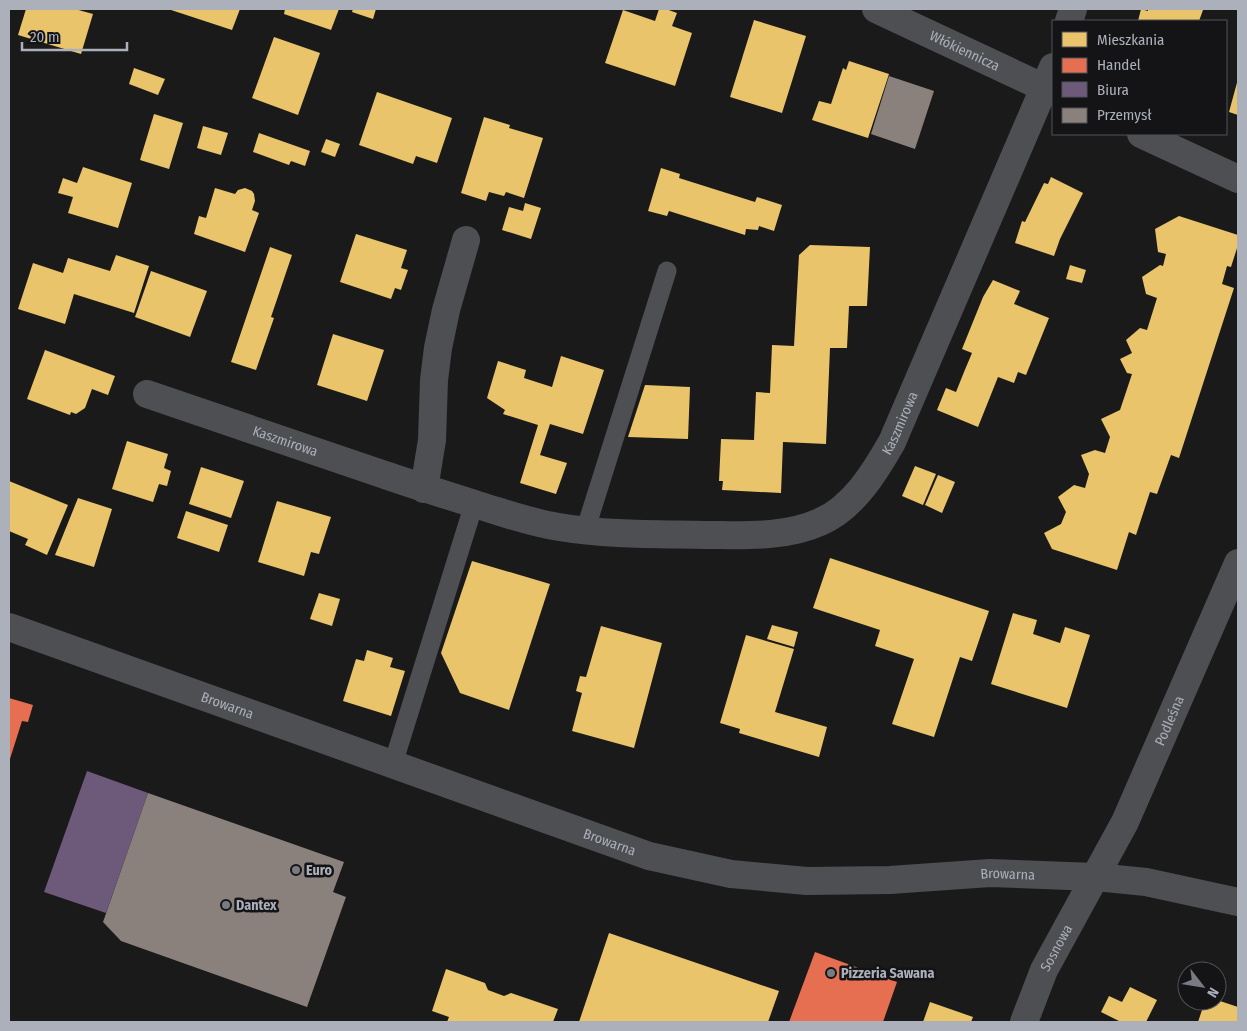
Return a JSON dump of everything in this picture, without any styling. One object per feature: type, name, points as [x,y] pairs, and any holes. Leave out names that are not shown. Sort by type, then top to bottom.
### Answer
[{"type":"street","name":"Włókiennicza","points":[[876,9],[1050,82]]},
{"type":"street","name":"Kaszmirowa","points":[[147,394],[424,489],[530,521],[585,531],[667,534],[774,533],[820,523],[839,512],[851,500],[873,472],[892,442],[1050,82]]},
{"type":"street","points":[[1143,135],[1238,179]]},
{"type":"street","points":[[424,489],[432,440],[434,380],[438,348],[446,310],[466,240]]},
{"type":"street","name":"Podleśna","points":[[1096,877],[1125,822],[1238,563]]},
{"type":"street","name":"Browarna","points":[[9,627],[649,856],[731,874],[807,881],[890,880],[990,873],[1096,877],[1146,882],[1238,902]]},
{"type":"street","name":"Sosnowa","points":[[1024,1022],[1044,970],[1096,877]]},
{"type":"lane","points":[[585,531],[667,271]]},
{"type":"lane","points":[[393,764],[474,504]]},
{"type":"building: Mieszkania","points":[[26,9],[75,9],[93,14],[81,54],[18,35]]},
{"type":"building: Mieszkania","points":[[168,9],[240,9],[232,30]]},
{"type":"building: Mieszkania","points":[[285,9],[339,9],[331,30],[284,14]]},
{"type":"building: Mieszkania","points":[[353,9],[376,9],[373,19],[352,12]]},
{"type":"building: Mieszkania","points":[[659,9],[666,9],[677,13],[672,26],[692,33],[675,86],[605,63],[623,10],[655,21]]},
{"type":"building: Mieszkania","points":[[1141,9],[1148,11],[1148,9],[1203,10],[1199,20],[1138,20]]},
{"type":"building: Mieszkania","points":[[754,20],[806,36],[782,113],[730,97]]},
{"type":"building: Mieszkania","points":[[274,37],[320,53],[298,115],[252,98]]},
{"type":"building: Mieszkania","points":[[849,61],[889,74],[868,138],[812,120],[819,101],[831,104],[843,68],[846,70]]},
{"type":"building: Mieszkania","points":[[134,68],[165,79],[158,95],[129,84]]},
{"type":"building: Mieszkania","points":[[1238,79],[1238,115],[1229,112]]},
{"type":"building: Mieszkania","points":[[377,92],[452,118],[437,163],[416,156],[413,164],[359,145]]},
{"type":"building: Mieszkania","points":[[154,114],[183,123],[169,169],[140,160]]},
{"type":"building: Mieszkania","points":[[484,117],[510,125],[509,128],[543,138],[524,198],[506,192],[504,196],[489,192],[486,201],[461,193]]},
{"type":"building: Mieszkania","points":[[203,126],[228,133],[221,155],[197,148]]},
{"type":"building: Mieszkania","points":[[259,133],[310,151],[305,166],[291,161],[289,165],[253,152]]},
{"type":"building: Mieszkania","points":[[326,139],[340,144],[335,157],[321,152]]},
{"type":"building: Mieszkania","points":[[83,167],[132,183],[118,228],[68,213],[73,197],[58,193],[63,178],[77,183]]},
{"type":"building: Mieszkania","points":[[661,168],[680,174],[679,178],[755,202],[757,197],[782,205],[774,231],[759,226],[758,230],[746,229],[745,235],[669,211],[667,216],[648,211]]},
{"type":"building: Mieszkania","points":[[1051,177],[1083,193],[1060,239],[1054,256],[1015,243],[1022,221],[1025,222],[1044,183],[1048,184]]},
{"type":"building: Mieszkania","points":[[215,188],[235,194],[238,190],[245,188],[254,194],[255,201],[252,210],[259,213],[245,252],[194,234],[199,216],[206,218]]},
{"type":"building: Mieszkania","points":[[525,203],[541,208],[531,239],[502,230],[509,207],[523,211]]},
{"type":"building: Mieszkania","points":[[1179,216],[1238,235],[1238,245],[1231,267],[1227,266],[1222,284],[1234,288],[1179,458],[1171,455],[1157,494],[1150,492],[1136,535],[1129,532],[1117,570],[1052,549],[1044,533],[1061,524],[1066,512],[1058,497],[1074,485],[1085,488],[1089,474],[1081,455],[1095,450],[1105,453],[1110,437],[1101,419],[1120,410],[1132,374],[1127,373],[1120,359],[1132,353],[1126,340],[1140,328],[1147,330],[1157,298],[1146,294],[1142,277],[1160,265],[1163,266],[1166,254],[1158,252],[1155,229]]},
{"type":"building: Mieszkania","points":[[356,234],[407,250],[401,268],[408,270],[401,290],[395,288],[391,299],[340,282]]},
{"type":"building: Mieszkania","points":[[810,245],[870,247],[867,306],[849,306],[847,348],[830,348],[826,444],[783,442],[781,493],[722,490],[723,481],[719,481],[721,439],[754,440],[756,392],[770,393],[772,345],[794,346],[799,255]]},
{"type":"building: Mieszkania","points":[[270,247],[292,255],[271,317],[274,318],[256,370],[231,362]]},
{"type":"building: Mieszkania","points":[[116,255],[149,266],[134,313],[74,294],[65,324],[18,309],[33,263],[63,273],[68,258],[110,271]]},
{"type":"building: Mieszkania","points":[[1070,265],[1086,270],[1082,283],[1066,279]]},
{"type":"building: Mieszkania","points":[[151,271],[207,291],[190,337],[135,317]]},
{"type":"building: Mieszkania","points":[[993,280],[1020,291],[1014,304],[1049,318],[1026,375],[1018,372],[1014,383],[998,377],[978,427],[937,410],[946,388],[956,392],[972,353],[962,349],[983,297]]},
{"type":"building: Mieszkania","points":[[333,334],[384,350],[367,401],[317,385]]},
{"type":"building: Mieszkania","points":[[45,350],[115,376],[108,395],[92,389],[85,408],[76,414],[71,412],[70,415],[27,399]]},
{"type":"building: Mieszkania","points":[[561,356],[604,370],[583,434],[550,424],[540,455],[567,463],[556,494],[520,483],[538,425],[503,414],[505,410],[487,398],[498,361],[526,370],[524,378],[552,387]]},
{"type":"building: Mieszkania","points":[[645,385],[690,387],[688,439],[628,437]]},
{"type":"building: Mieszkania","points":[[127,441],[168,454],[164,468],[171,471],[167,486],[159,484],[153,502],[112,489]]},
{"type":"building: Mieszkania","points":[[915,466],[936,474],[923,505],[902,496]]},
{"type":"building: Mieszkania","points":[[201,467],[244,481],[231,518],[189,504]]},
{"type":"building: Mieszkania","points":[[938,475],[955,482],[942,513],[925,505]]},
{"type":"building: Mieszkania","points":[[9,481],[68,505],[47,555],[25,545],[28,539],[9,531]]},
{"type":"building: Mieszkania","points":[[78,498],[112,509],[94,567],[55,555]]},
{"type":"building: Mieszkania","points":[[277,501],[331,517],[319,554],[311,552],[304,576],[258,562]]},
{"type":"building: Mieszkania","points":[[186,511],[228,525],[219,552],[177,538]]},
{"type":"building: Mieszkania","points":[[830,558],[989,611],[972,661],[960,657],[934,737],[892,724],[914,659],[875,646],[880,630],[813,608]]},
{"type":"building: Mieszkania","points":[[472,561],[550,584],[509,710],[460,693],[441,653]]},
{"type":"building: Mieszkania","points":[[319,593],[340,599],[332,626],[310,619]]},
{"type":"building: Mieszkania","points":[[1013,613],[1037,620],[1033,634],[1060,643],[1065,627],[1090,635],[1067,708],[991,684]]},
{"type":"building: Mieszkania","points":[[772,625],[798,632],[794,647],[767,639]]},
{"type":"building: Mieszkania","points":[[601,626],[662,643],[634,748],[572,731],[582,693],[576,691],[580,676],[586,677]]},
{"type":"building: Mieszkania","points":[[746,635],[794,649],[775,712],[827,727],[819,757],[739,733],[740,729],[720,723]]},
{"type":"building: Mieszkania","points":[[367,650],[393,658],[390,667],[405,671],[391,716],[343,701],[356,659],[364,661]]},
{"type":"building: Mieszkania","points":[[609,933],[779,991],[768,1022],[579,1022]]},
{"type":"building: Mieszkania","points":[[446,969],[485,983],[488,990],[504,996],[511,993],[558,1009],[553,1022],[447,1022],[449,1017],[432,1011]]},
{"type":"building: Mieszkania","points":[[1130,987],[1157,1000],[1146,1022],[1121,1022],[1101,1012],[1109,996],[1122,1002]]},
{"type":"building: Mieszkania","points":[[930,1002],[973,1017],[971,1022],[923,1022]]},
{"type":"building: Mieszkania","points":[[1227,1003],[1238,1007],[1238,1022],[1198,1022],[1202,1011],[1227,1011]]},
{"type":"building: Handel","points":[[9,698],[33,705],[28,722],[22,721],[9,762]]},
{"type":"building: Handel","points":[[815,952],[897,982],[883,1022],[789,1022]]},
{"type":"building: Biura","points":[[87,771],[148,793],[106,913],[44,892]]},
{"type":"building: Przemysł","points":[[889,76],[934,91],[915,149],[871,134]]},
{"type":"building: Przemysł","name":"Dantex","points":[[148,793],[344,862],[333,892],[346,897],[307,1007],[121,941],[103,922]]},
{"type":"place","name":"Euro","points":[[296,870]]},
{"type":"place","name":"Dantex","points":[[226,905]]},
{"type":"place","name":"Pizzeria Sawana","points":[[831,973]]}]
